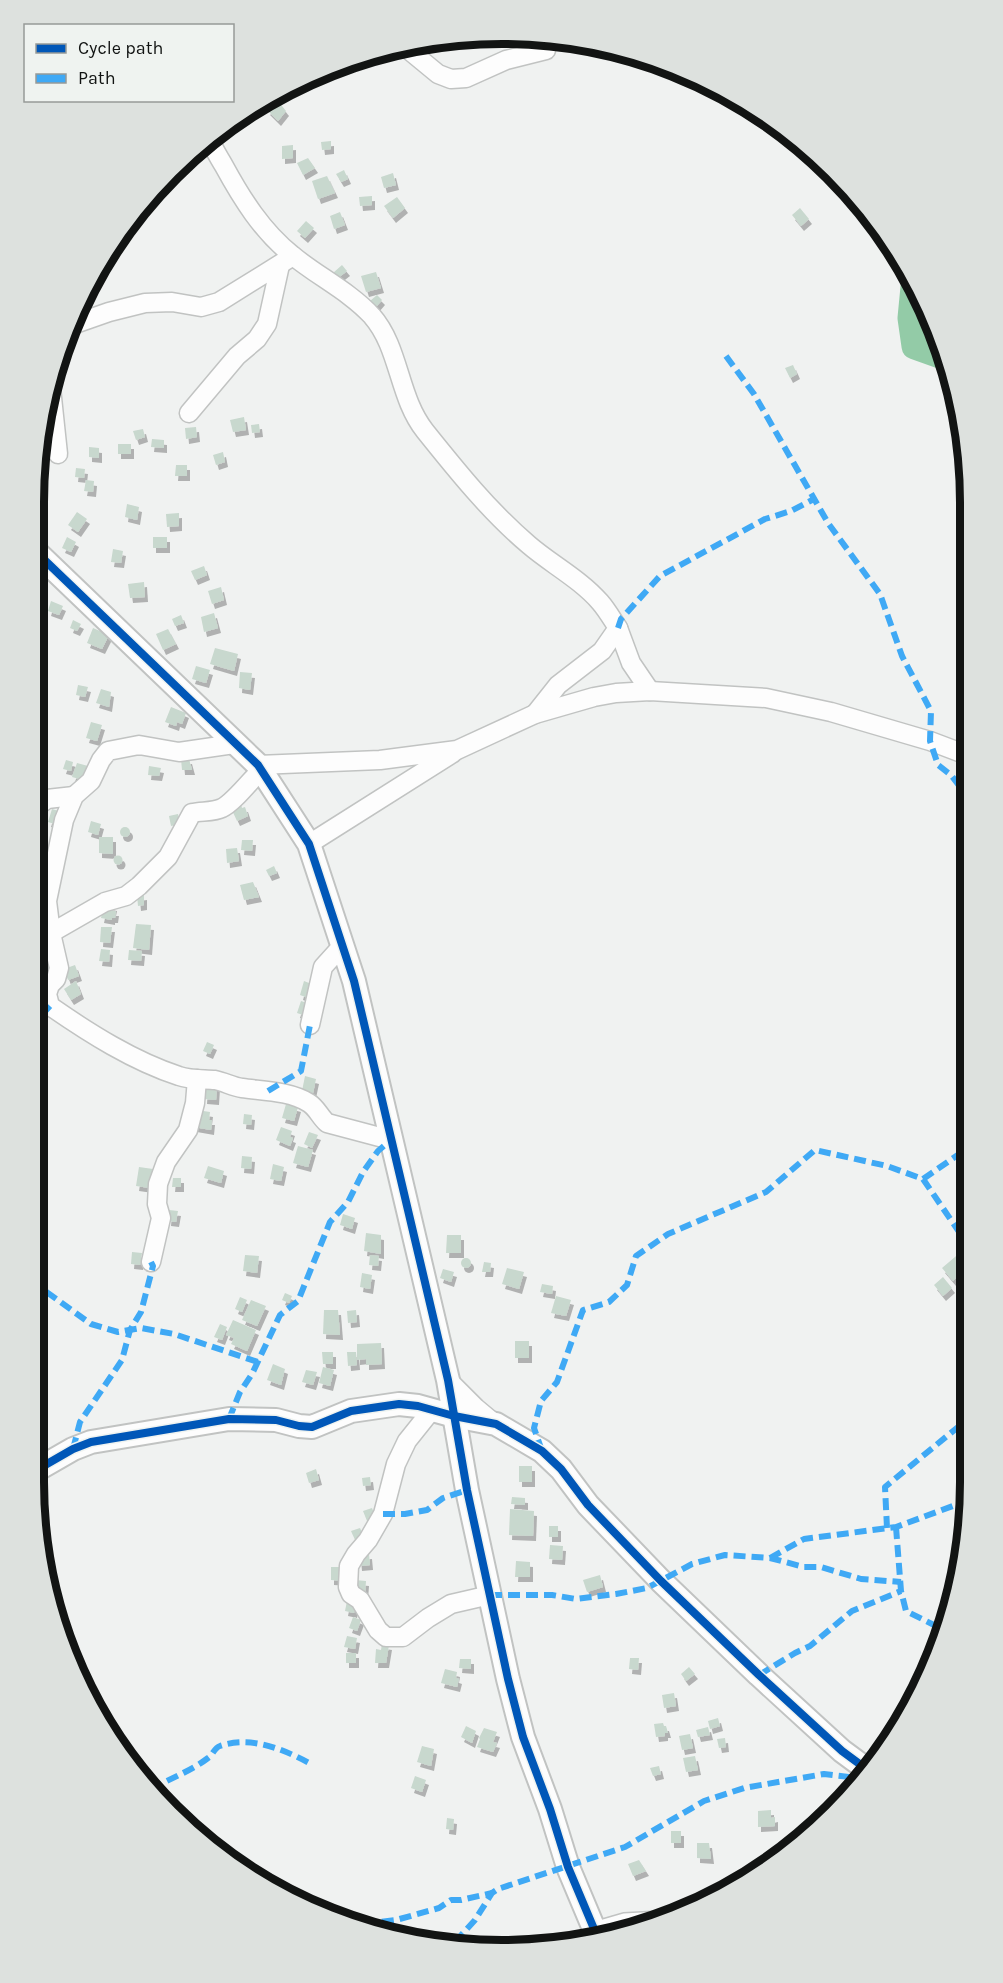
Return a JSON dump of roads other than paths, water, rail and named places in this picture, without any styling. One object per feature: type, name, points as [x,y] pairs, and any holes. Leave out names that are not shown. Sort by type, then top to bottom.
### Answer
[{"type":"street","points":[[412,52],[438,74],[451,79],[466,78],[523,54],[546,50]]},
{"type":"street","points":[[214,146],[247,207],[274,239],[286,261],[338,287],[371,316],[391,349],[412,411],[422,428],[495,513],[529,545],[599,601],[618,628],[631,663],[650,691]]},
{"type":"street","points":[[79,323],[109,312],[145,303],[172,302],[201,307],[219,302],[286,261]]},
{"type":"street","points":[[189,413],[237,356],[257,339],[267,324],[286,261]]},
{"type":"street","points":[[53,408],[58,454]]},
{"type":"street","points":[[44,560],[259,768],[309,844],[354,981],[448,1380],[467,1490],[523,1737],[550,1809],[568,1867],[595,1930]]},
{"type":"street","points":[[535,714],[558,685],[602,651],[618,628]]},
{"type":"street","points":[[309,844],[457,750],[535,714],[594,696],[650,691],[766,698],[831,712],[930,741],[960,752]]},
{"type":"street","points":[[44,999],[50,985],[56,979],[59,968],[47,901],[64,820],[74,796],[90,781],[108,751],[138,745],[179,752],[234,744]]},
{"type":"street","points":[[51,933],[105,902],[126,896],[139,886],[168,857],[192,813],[219,809],[232,802],[259,768],[380,760],[457,750]]},
{"type":"street","points":[[44,801],[74,796]]},
{"type":"street","points":[[310,1025],[323,967],[342,946]]},
{"type":"street","points":[[44,1004],[81,1028],[180,1077],[218,1081],[239,1088],[268,1091],[297,1098],[316,1108],[320,1117],[327,1123],[391,1140]]},
{"type":"street","points":[[151,1262],[160,1218],[157,1204],[158,1184],[166,1162],[189,1130],[195,1103],[196,1079]]},
{"type":"street","points":[[448,1380],[496,1424],[542,1451],[561,1469],[588,1505],[661,1581],[759,1675],[842,1751],[861,1765]]},
{"type":"street","points":[[44,1466],[73,1449],[92,1442],[229,1419],[276,1420],[312,1427],[351,1411],[399,1404],[418,1406],[431,1411],[496,1424]]},
{"type":"street","points":[[431,1411],[407,1441],[396,1464],[383,1514],[349,1566],[348,1587],[351,1594],[360,1600],[378,1630],[386,1637],[403,1637],[428,1617],[451,1604],[490,1595]]},
{"type":"lane","points":[[600,1929],[624,1918],[643,1917]]},
{"type":"waterway","points":[[913,300],[911,318],[915,346],[935,353]]}]
